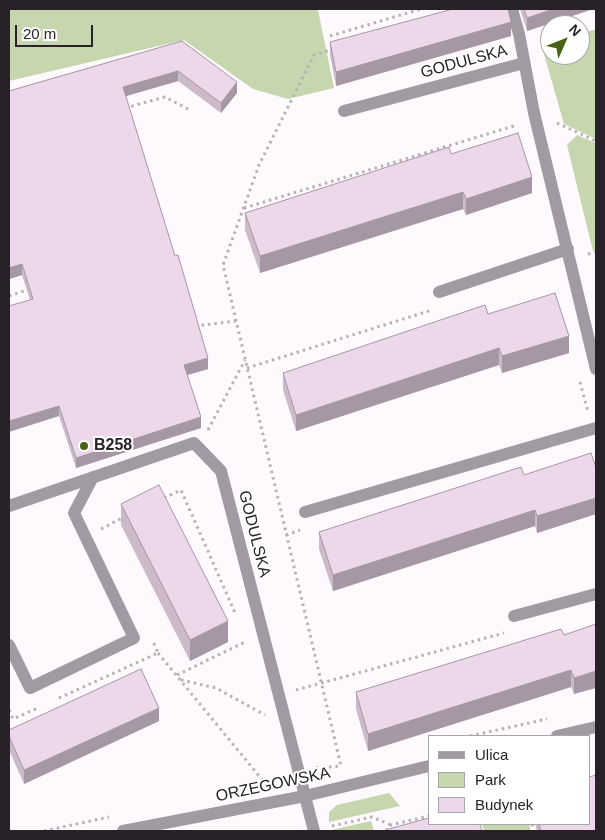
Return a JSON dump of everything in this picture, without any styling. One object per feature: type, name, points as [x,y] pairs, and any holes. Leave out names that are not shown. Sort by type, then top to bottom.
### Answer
[{"type":"street","points":[[512,9],[524,63]]},
{"type":"street","name":"GODULSKA","points":[[344,111],[524,63],[534,113],[596,369]]},
{"type":"street","points":[[439,292],[568,249]]},
{"type":"street","points":[[305,512],[596,428]]},
{"type":"street","points":[[9,506],[194,443],[198,448]]},
{"type":"street","name":"GODULSKA","points":[[198,448],[221,471],[314,831]]},
{"type":"street","points":[[9,645],[30,688],[134,638],[74,514],[92,477]]},
{"type":"street","points":[[514,616],[596,594]]},
{"type":"street","points":[[561,735],[596,727]]},
{"type":"street","name":"ORZEGOWSKA","points":[[123,831],[305,796],[428,766]]},
{"type":"path","points":[[330,36],[421,9]]},
{"type":"path","points":[[340,766],[222,265],[259,165],[314,55],[342,47]]},
{"type":"path","points":[[119,110],[165,97],[190,110]]},
{"type":"path","points":[[534,113],[596,141]]},
{"type":"path","points":[[244,208],[522,124]]},
{"type":"path","points":[[9,296],[37,287]]},
{"type":"path","points":[[247,368],[433,310]]},
{"type":"path","points":[[194,326],[236,321]]},
{"type":"path","points":[[198,448],[245,360]]},
{"type":"path","points":[[156,502],[181,490],[240,623]]},
{"type":"path","points":[[99,530],[132,514]]},
{"type":"path","points":[[279,694],[511,631]]},
{"type":"path","points":[[177,675],[248,641],[251,648]]},
{"type":"path","points":[[158,653],[264,782],[284,777]]},
{"type":"path","points":[[180,680],[216,688],[267,716]]},
{"type":"path","points":[[474,735],[548,718]]},
{"type":"path","points":[[318,768],[349,764]]},
{"type":"path","points":[[328,830],[330,826],[372,817],[391,825],[428,816]]},
{"type":"path","points":[[386,831],[391,825]]},
{"type":"green space","points":[[9,9],[322,9],[318,10],[334,88],[288,99],[253,89],[184,40],[9,81]]},
{"type":"green space","points":[[596,29],[596,139],[564,124],[547,65],[590,65],[590,31]]},
{"type":"green space","points":[[577,135],[596,143],[596,250],[593,251],[567,145]]},
{"type":"green space","points":[[389,793],[400,806],[329,822],[329,812],[337,805]]},
{"type":"green space","points":[[371,821],[374,831],[331,830]]},
{"type":"green space","points":[[482,825],[529,825],[531,831],[484,831]]},
{"type":"building","points":[[453,9],[508,9],[511,22],[336,72],[330,42]]},
{"type":"building","points":[[524,9],[553,9],[527,18]]},
{"type":"building","points":[[182,41],[237,82],[221,103],[178,71],[123,87],[175,256],[178,255],[208,358],[184,365],[201,417],[76,458],[59,406],[9,421],[9,306],[33,299],[22,264],[9,268],[9,91]]},
{"type":"building","points":[[518,133],[532,177],[466,199],[463,192],[260,256],[245,213],[449,147],[451,154]]},
{"type":"building","points":[[555,293],[569,336],[502,356],[499,348],[296,415],[283,373],[485,305],[488,314]]},
{"type":"building","points":[[591,453],[596,468],[596,498],[537,516],[535,510],[333,575],[319,532],[521,467],[524,475]]},
{"type":"building","points":[[159,485],[228,621],[190,640],[121,504]]},
{"type":"building","points":[[596,624],[596,671],[574,678],[571,670],[368,734],[356,692],[561,629],[564,635]]},
{"type":"building","points":[[141,669],[159,708],[24,770],[9,736],[9,730]]},
{"type":"building","points":[[596,775],[596,831],[541,831],[539,825],[590,825],[590,777]]},
{"type":"building","points":[[428,818],[428,825],[480,825],[482,831],[385,831]]},
{"type":"place","name":"B258","points":[[84,446]]}]
